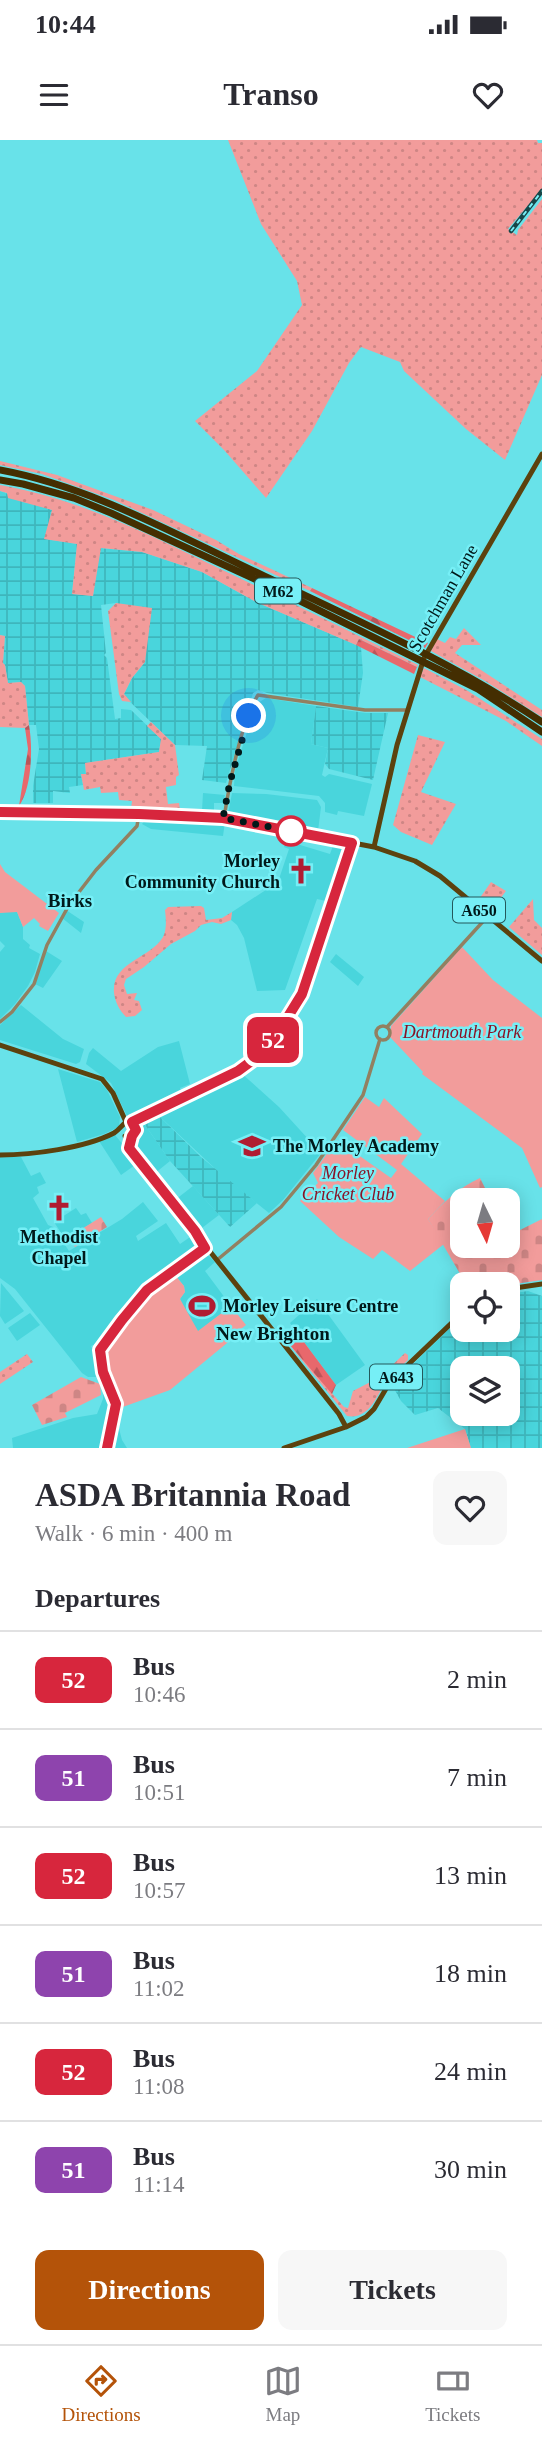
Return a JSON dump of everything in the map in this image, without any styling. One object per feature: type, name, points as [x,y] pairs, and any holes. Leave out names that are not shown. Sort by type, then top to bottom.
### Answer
[{"type":"highway","name":"M62","points":[[0,470],[23,474],[78,491],[195,543],[479,681],[542,722]]},
{"type":"highway","name":"M62","points":[[0,480],[74,498],[124,518],[274,588],[478,689],[542,732]]},
{"type":"main road","name":"Scotchman Lane","points":[[373,847],[415,681],[431,644],[542,454]]},
{"type":"main road","name":"A650","points":[[0,813],[139,814],[223,818],[373,847],[425,866],[542,961]]},
{"type":"main road","points":[[0,1155],[41,1153],[96,1140],[126,1129],[238,1071],[257,1057],[276,1036],[302,994],[352,843]]},
{"type":"main road","points":[[0,1045],[102,1079],[113,1093],[126,1129],[129,1148],[346,1427]]},
{"type":"main road","points":[[107,1448],[116,1404],[103,1372],[100,1350],[147,1290],[205,1248]]},
{"type":"main road","points":[[520,1287],[542,1284]]},
{"type":"main road","name":"A643","points":[[284,1448],[361,1420],[374,1409],[390,1382],[450,1324]]},
{"type":"main road","points":[[339,1415],[361,1420]]},
{"type":"main road","points":[[328,1433],[337,1424],[339,1415]]},
{"type":"street","points":[[223,818],[234,765],[258,695],[365,710],[407,710]]},
{"type":"street","points":[[0,1022],[12,1012],[34,984],[45,950],[60,919],[91,875],[136,826],[139,814]]},
{"type":"street","points":[[387,1027],[488,916]]},
{"type":"street","points":[[382,1026],[387,1027],[389,1035],[386,1039],[380,1039],[376,1035],[377,1030],[382,1026]]},
{"type":"street","points":[[217,1260],[281,1207],[316,1165],[363,1096],[380,1039]]},
{"type":"shaded area","points":[[0,491],[52,510],[45,539],[77,544],[72,594],[93,596],[100,548],[142,552],[202,572],[256,602],[361,647],[363,673],[358,707],[258,690],[253,693],[226,783],[202,780],[207,746],[175,745],[124,694],[145,662],[116,603],[101,605],[106,653],[104,655],[107,658],[115,719],[121,718],[121,709],[131,710],[161,739],[159,752],[85,763],[86,775],[81,775],[83,785],[69,787],[70,793],[53,791],[53,803],[33,803],[39,749],[36,725],[29,725],[25,686],[21,682],[8,683],[3,663],[5,636],[0,635]]},
{"type":"shaded area","points":[[266,698],[316,706],[311,744],[328,748],[322,775],[325,777],[329,774],[372,784],[364,816],[338,811],[337,815],[325,812],[325,803],[319,796],[234,786],[235,770],[256,704]]},
{"type":"shaded area","points":[[316,706],[366,713],[388,713],[373,780],[329,769],[325,764],[328,748],[311,744]]},
{"type":"shaded area","points":[[203,793],[225,795],[223,803],[214,803],[214,812],[202,811]]},
{"type":"shaded area","points":[[232,793],[317,800],[321,807],[318,831],[228,814]]},
{"type":"shaded area","points":[[147,818],[225,822],[223,836],[151,829],[142,824]]},
{"type":"shaded area","points":[[287,841],[330,854],[334,843],[349,846],[330,902],[317,899],[285,990],[257,991],[244,938],[231,920],[232,912],[278,882],[289,849],[284,847]]},
{"type":"shaded area","points":[[66,910],[84,922],[81,933],[62,918]]},
{"type":"shaded area","points":[[17,912],[23,927],[23,939],[30,945],[29,948],[40,954],[28,986],[0,1019],[0,952],[5,946],[0,941],[0,913]]},
{"type":"shaded area","points":[[46,951],[62,961],[43,988],[35,984]]},
{"type":"shaded area","points":[[336,954],[364,977],[358,986],[330,962]]},
{"type":"shaded area","points":[[21,1005],[63,1039],[84,1049],[80,1062],[76,1064],[0,1040],[0,1025]]},
{"type":"shaded area","points":[[179,1041],[190,1084],[180,1088],[183,1096],[136,1118],[127,1116],[111,1083],[86,1064],[93,1048],[121,1071],[158,1047]]},
{"type":"shaded area","points":[[58,1069],[100,1082],[107,1090],[120,1117],[119,1127],[77,1142]]},
{"type":"shaded area","name":"The Morley Academy","points":[[240,1072],[279,1107],[321,1153],[269,1213],[223,1176],[157,1114]]},
{"type":"shaded area","points":[[157,1114],[201,1157],[257,1203],[230,1227],[170,1161],[143,1122]]},
{"type":"shaded area","points":[[143,1122],[170,1161],[154,1174],[133,1146]]},
{"type":"shaded area","points":[[115,1135],[138,1163],[121,1175],[99,1141]]},
{"type":"shaded area","points":[[0,1157],[21,1157],[31,1176],[40,1172],[46,1183],[37,1187],[39,1193],[33,1198],[48,1225],[53,1227],[69,1251],[122,1219],[143,1202],[158,1221],[136,1236],[138,1241],[166,1223],[180,1244],[193,1235],[198,1241],[199,1245],[157,1274],[139,1292],[102,1341],[91,1346],[99,1366],[99,1377],[88,1377],[82,1373],[15,1289],[0,1278]]},
{"type":"shaded area","points":[[193,1186],[219,1215],[198,1231],[175,1200]]},
{"type":"shaded area","points":[[76,1208],[81,1215],[86,1213],[92,1223],[65,1239],[54,1222]]},
{"type":"shaded area","points":[[202,1254],[215,1262],[205,1271],[231,1306],[198,1332],[180,1299],[185,1292],[184,1286],[175,1275]]},
{"type":"shaded area","points":[[1,1283],[24,1311],[5,1324],[0,1316]]},
{"type":"shaded area","points":[[528,1291],[542,1296],[542,1448],[471,1448],[465,1429],[461,1426],[520,1426],[520,1356],[450,1356],[450,1417],[438,1408],[415,1415],[401,1401],[392,1385],[449,1329],[450,1342],[520,1342],[520,1292]]},
{"type":"shaded area","points":[[317,1299],[365,1365],[336,1385],[290,1323]]},
{"type":"shaded area","points":[[30,1313],[40,1325],[17,1341],[8,1328]]},
{"type":"shaded area","points":[[104,1377],[112,1399],[112,1409],[103,1448],[13,1448],[12,1438],[73,1418],[97,1414],[103,1399]]},
{"type":"shaded area","points":[[117,1421],[122,1440],[127,1448],[110,1448]]},
{"type":"green space","points":[[228,140],[537,140],[542,143],[542,189],[508,229],[517,235],[542,199],[542,375],[505,460],[466,429],[404,371],[400,362],[361,347],[349,363],[312,431],[266,498],[195,421],[257,371],[302,305],[297,281],[261,224]]},
{"type":"green space","points":[[0,461],[57,475],[153,510],[312,588],[310,591],[114,500],[42,474],[0,465]]},
{"type":"green space","points":[[0,485],[55,498],[133,528],[418,665],[417,667],[359,639],[356,645],[256,602],[202,572],[142,552],[101,548],[93,596],[72,594],[77,544],[44,539],[52,510],[8,498],[7,493],[0,491]]},
{"type":"green space","points":[[312,588],[428,643],[425,648],[310,591]]},
{"type":"green space","points":[[116,603],[152,608],[145,662],[124,694],[131,702],[122,701],[119,694],[108,611]]},
{"type":"green space","points":[[464,628],[481,645],[462,645],[455,653],[542,710],[542,717],[431,651],[437,639],[445,643],[450,637],[456,639]]},
{"type":"green space","points":[[0,635],[5,636],[3,663],[8,683],[21,682],[25,686],[29,725],[25,728],[0,727]]},
{"type":"green space","points":[[359,639],[417,667],[414,674],[356,645]]},
{"type":"green space","points":[[424,668],[468,691],[542,739],[542,746],[506,721],[420,677]]},
{"type":"green space","points":[[151,722],[175,745],[179,775],[176,777],[176,785],[166,787],[168,804],[179,803],[180,809],[131,809],[132,801],[119,800],[118,792],[101,793],[100,787],[84,790],[81,774],[86,774],[85,763],[159,752],[161,739],[147,726]]},
{"type":"green space","points":[[29,725],[30,767],[27,789],[19,806],[28,749],[25,728]]},
{"type":"green space","points":[[418,735],[445,742],[421,792],[456,804],[432,845],[401,832],[393,825]]},
{"type":"green space","points":[[0,864],[5,872],[59,913],[48,931],[39,926],[34,918],[23,927],[17,912],[0,913]]},
{"type":"green space","points":[[491,882],[506,891],[490,912],[477,902]]},
{"type":"green space","points":[[533,899],[534,920],[542,928],[542,955],[509,927]]},
{"type":"green space","points":[[168,907],[204,908],[206,920],[222,918],[232,912],[231,920],[221,924],[212,922],[201,925],[171,944],[126,979],[124,985],[127,994],[137,993],[134,1000],[139,1001],[142,1010],[135,1016],[126,1017],[118,1006],[114,993],[119,974],[163,937],[166,927],[165,910]]},
{"type":"green space","name":"Dartmouth Park","points":[[462,947],[493,980],[542,1018],[540,1188],[522,1148],[422,1074],[390,1037],[391,1026]]},
{"type":"green space","name":"Morley Cricket Club","points":[[365,1097],[379,1107],[384,1098],[422,1134],[401,1164],[445,1201],[428,1219],[444,1244],[410,1271],[382,1250],[373,1259],[339,1237],[300,1201],[318,1183],[313,1173],[337,1140],[391,1178],[397,1170],[343,1130]]},
{"type":"green space","points":[[480,1178],[485,1188],[462,1188]]},
{"type":"green space","points":[[450,1198],[450,1257],[428,1219]]},
{"type":"green space","points":[[101,1217],[107,1227],[75,1247],[69,1237]]},
{"type":"green space","points":[[542,1219],[542,1280],[520,1283],[520,1272],[459,1272],[451,1258],[520,1258],[520,1230]]},
{"type":"green space","points":[[175,1275],[184,1286],[185,1292],[180,1299],[198,1331],[231,1306],[246,1325],[170,1390],[120,1408],[103,1363],[105,1347],[145,1296]]},
{"type":"green space","points":[[295,1330],[336,1385],[332,1394],[284,1338]]},
{"type":"green space","points":[[284,1338],[344,1407],[348,1408],[353,1391],[382,1376],[386,1381],[376,1400],[367,1411],[347,1416]]},
{"type":"green space","points":[[405,1353],[408,1360],[387,1380],[383,1374]]},
{"type":"green space","points":[[27,1354],[33,1362],[0,1384],[0,1372]]},
{"type":"green space","points":[[81,1377],[100,1384],[101,1395],[65,1413],[67,1417],[42,1425],[32,1405]]},
{"type":"green space","points":[[465,1429],[471,1448],[407,1448]]},
{"type":"railway","points":[[511,231],[542,191]]},
{"type":"bus line","name":"52","points":[[0,812],[223,818],[352,843],[302,994],[276,1036],[257,1057],[238,1071],[132,1122],[136,1130],[129,1148],[195,1231],[205,1248],[147,1290],[100,1350],[103,1372],[116,1404],[107,1448]]},
{"type":"place","name":"Morley Community Church","points":[[301,871]]},
{"type":"place","name":"The Morley Academy","points":[[252,1146]]},
{"type":"place","name":"Methodist Chapel","points":[[59,1208]]},
{"type":"place","name":"Morley Leisure Centre","points":[[202,1306]]},
{"type":"district","name":"Birks","points":[[70,900]]},
{"type":"district","name":"New Brighton","points":[[273,1333]]},
{"type":"route","points":[[249,716],[230,782],[223,818],[297,832],[291,831]]}]
